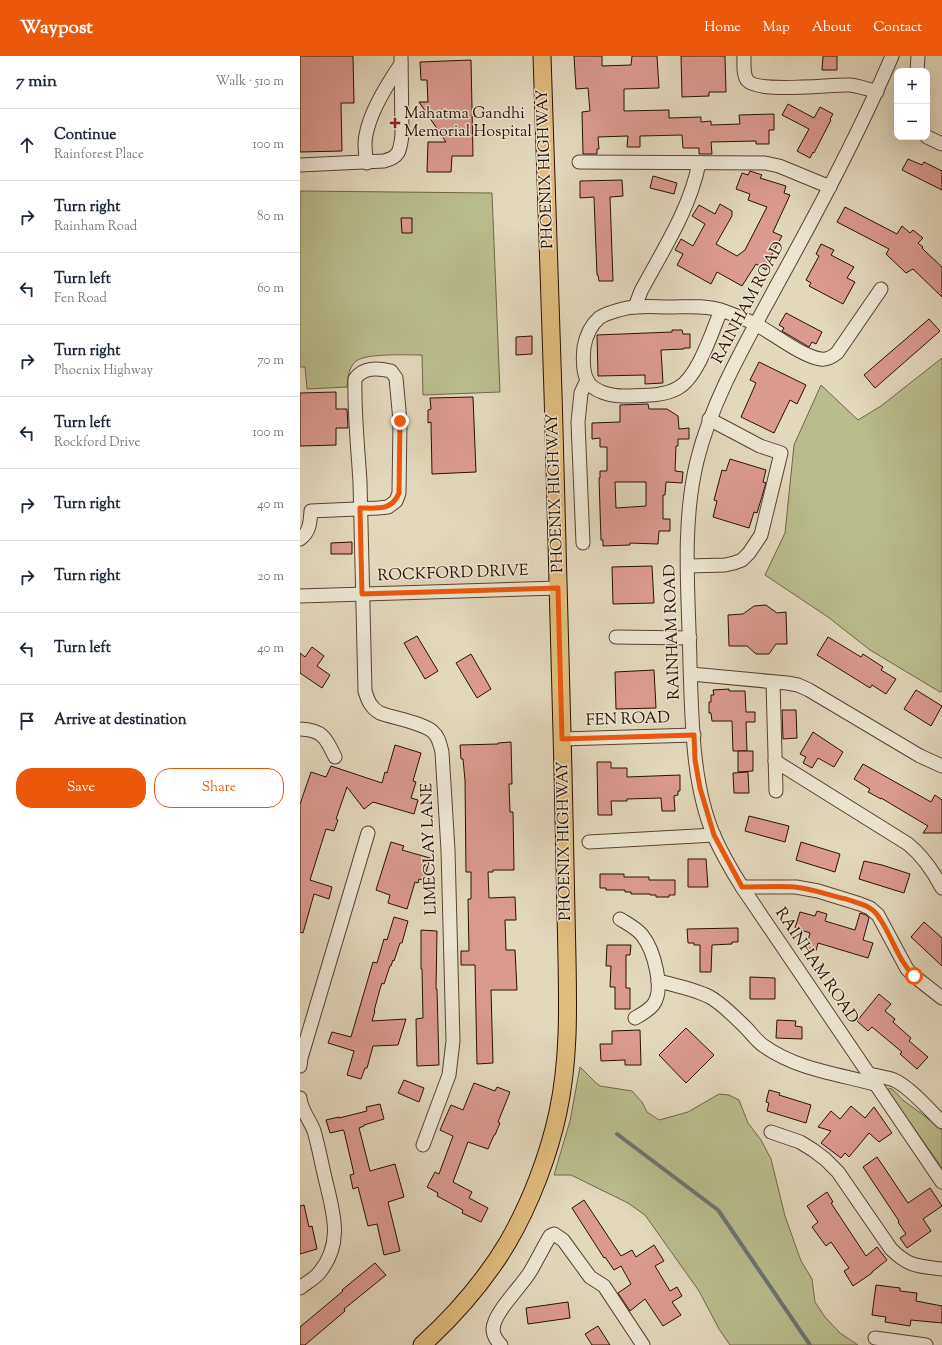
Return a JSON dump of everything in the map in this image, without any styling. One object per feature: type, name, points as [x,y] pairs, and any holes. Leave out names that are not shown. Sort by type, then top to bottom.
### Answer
[{"type":"main road","name":"PHOENIX HIGHWAY","points":[[422,1345],[469,1296],[508,1242],[525,1209],[543,1165],[558,1113],[565,1068],[568,1021],[562,739],[542,56]]},
{"type":"street","points":[[744,56],[744,74],[752,85],[788,88],[852,85],[877,92]]},
{"type":"street","name":"RAINHAM ROAD","points":[[892,56],[877,92],[830,188],[756,324],[709,419],[696,462],[690,496],[688,566],[691,674],[695,760],[700,788],[714,835],[742,887],[942,1182]]},
{"type":"street","points":[[916,68],[918,56]]},
{"type":"street","points":[[300,165],[384,162],[393,159],[398,154],[401,146],[402,135],[401,60]]},
{"type":"street","points":[[367,163],[365,153],[366,138],[371,118],[401,60]]},
{"type":"street","points":[[930,138],[942,144]]},
{"type":"street","points":[[579,162],[765,163],[786,169],[830,188]]},
{"type":"street","points":[[635,307],[641,291],[687,201],[695,181],[699,163]]},
{"type":"street","points":[[721,310],[696,369],[687,381],[678,388],[665,393],[619,396],[602,392],[592,386],[587,380],[583,356],[586,338],[592,325],[600,317],[612,312],[635,307],[698,307],[721,310],[756,324],[813,357],[822,359],[831,358],[843,346],[881,290]]},
{"type":"street","points":[[300,539],[309,527],[305,511],[388,507],[396,501],[399,493],[400,421],[396,378],[390,371],[384,369],[366,370],[360,372],[355,379],[360,508]]},
{"type":"street","points":[[583,543],[578,422],[581,393],[587,380]]},
{"type":"street","points":[[688,566],[730,564],[742,560],[749,553],[761,535],[781,453],[760,446],[709,419]]},
{"type":"street","name":"LIMECLAY LANE","points":[[360,508],[365,691],[368,700],[373,709],[380,713],[427,727],[434,732],[439,739],[442,752],[448,850],[453,1041],[449,1075],[423,1145]]},
{"type":"street","name":"ROCKFORD DRIVE","points":[[300,596],[558,588]]},
{"type":"street","points":[[616,637],[690,638]]},
{"type":"street","points":[[691,674],[798,685],[809,690],[920,756],[942,766]]},
{"type":"street","points":[[773,682],[776,791]]},
{"type":"street","points":[[300,729],[314,731],[321,734],[326,739],[335,757]]},
{"type":"street","name":"FEN ROAD","points":[[562,739],[694,735]]},
{"type":"street","points":[[775,761],[908,844],[929,866],[942,888]]},
{"type":"street","points":[[300,1066],[301,1058],[368,833]]},
{"type":"street","points":[[589,842],[714,835]]},
{"type":"street","points":[[742,887],[796,888],[818,891],[870,908],[878,915],[907,969],[942,998]]},
{"type":"street","points":[[620,919],[635,928],[649,945],[654,956],[658,981],[658,995],[654,1005],[646,1012],[635,1018]]},
{"type":"street","points":[[658,981],[690,989],[710,997],[738,1021],[762,1046],[786,1060],[803,1066],[872,1079],[888,1078],[906,1088],[942,1122]]},
{"type":"street","points":[[300,1098],[300,1105],[314,1132],[335,1226],[334,1244],[327,1261],[318,1274],[300,1288]]},
{"type":"street","points":[[771,1132],[800,1142],[813,1150],[830,1164],[838,1172],[891,1249],[902,1260],[913,1264],[942,1269]]},
{"type":"street","points":[[501,1345],[495,1337],[493,1330],[499,1312],[530,1272],[550,1236],[554,1234],[563,1240],[590,1277],[604,1286],[643,1345]]},
{"type":"street","points":[[875,1338],[926,1345]]},
{"type":"green space","points":[[300,191],[492,193],[500,392],[423,395],[422,355],[388,355],[361,358],[351,367],[347,387],[307,389],[305,367],[300,367]]},
{"type":"green space","points":[[942,358],[942,691],[940,692],[870,650],[828,617],[765,575],[785,533],[794,445],[821,385],[858,420],[881,406]]},
{"type":"green space","points":[[580,1067],[600,1086],[632,1091],[642,1102],[647,1112],[659,1120],[688,1112],[719,1094],[729,1095],[739,1100],[748,1123],[761,1140],[771,1159],[785,1216],[801,1261],[812,1279],[815,1302],[825,1317],[840,1333],[858,1345],[730,1345],[719,1329],[699,1291],[645,1215],[628,1203],[571,1175],[554,1175],[570,1121]]},
{"type":"green space","points":[[890,1088],[904,1101],[942,1130],[942,1168],[887,1090]]},
{"type":"building","points":[[300,56],[353,56],[354,103],[341,103],[342,151],[300,152]]},
{"type":"building","points":[[574,56],[602,56],[602,66],[631,65],[632,56],[657,56],[659,88],[624,89],[624,111],[669,110],[669,118],[701,117],[701,122],[711,121],[711,125],[740,124],[739,115],[774,114],[774,130],[769,130],[769,144],[756,144],[756,141],[711,142],[712,154],[699,154],[699,148],[683,148],[682,135],[640,136],[640,147],[627,147],[628,136],[598,137],[599,149],[597,149],[597,154],[583,154],[582,112],[590,111],[588,88],[576,89]]},
{"type":"building","points":[[681,56],[725,56],[726,92],[709,92],[709,96],[682,97]]},
{"type":"building","points":[[823,56],[837,56],[837,70],[822,70]]},
{"type":"building","points":[[471,60],[473,156],[452,156],[451,172],[427,172],[428,142],[446,142],[419,102],[428,102],[427,80],[421,80],[420,62]]},
{"type":"building","points":[[788,104],[814,118],[820,107],[833,114],[814,153],[813,152],[810,158],[797,151],[809,129],[782,115]]},
{"type":"building","points":[[908,159],[922,165],[924,162],[942,171],[942,190],[902,170]]},
{"type":"building","points":[[750,171],[762,175],[760,178],[786,186],[784,193],[790,195],[773,232],[782,236],[770,258],[771,259],[766,270],[756,264],[742,286],[717,272],[711,284],[677,265],[683,254],[675,250],[681,239],[693,246],[705,224],[692,216],[699,205],[715,214],[720,204],[732,211],[732,216],[716,244],[737,256],[745,250],[767,207],[748,200],[750,194],[736,189],[742,173],[748,175]]},
{"type":"building","points":[[653,176],[677,183],[674,194],[650,188]]},
{"type":"building","points":[[622,180],[623,196],[610,197],[613,281],[599,281],[597,275],[594,197],[580,198],[580,181]]},
{"type":"building","points":[[845,207],[897,234],[902,226],[910,233],[913,230],[923,238],[918,243],[942,267],[942,297],[913,269],[906,273],[886,254],[889,249],[837,222]]},
{"type":"building","points":[[401,218],[412,218],[412,233],[402,233]]},
{"type":"building","points":[[821,244],[834,250],[831,255],[854,267],[847,278],[855,282],[843,304],[809,286],[811,283],[806,280],[819,256],[816,254]]},
{"type":"building","points":[[786,313],[822,332],[816,344],[812,342],[809,347],[782,331],[784,328],[779,325]]},
{"type":"building","points":[[929,319],[940,331],[875,388],[864,375]]},
{"type":"building","points":[[672,330],[682,330],[683,334],[690,334],[690,348],[661,350],[663,383],[645,384],[645,375],[598,376],[597,335],[672,332]]},
{"type":"building","points":[[532,336],[532,354],[516,355],[516,337]]},
{"type":"building","points":[[759,362],[806,385],[797,404],[790,400],[774,433],[741,417],[756,383],[750,380]]},
{"type":"building","points":[[336,392],[336,409],[347,409],[348,428],[336,428],[336,445],[300,446],[300,393]]},
{"type":"building","points":[[473,397],[476,472],[432,474],[431,422],[428,423],[428,410],[431,409],[430,398]]},
{"type":"building","points":[[648,404],[649,409],[667,409],[678,416],[679,429],[689,428],[689,439],[678,439],[678,446],[676,446],[675,471],[683,472],[682,483],[666,482],[665,495],[663,495],[663,519],[670,519],[670,531],[659,531],[658,544],[630,543],[630,545],[603,546],[603,540],[601,540],[599,478],[600,471],[607,471],[607,447],[600,447],[600,438],[592,439],[592,423],[620,422],[620,405]],"holes":[[[615,482],[646,482],[646,506],[616,508]]]},
{"type":"building","points":[[730,459],[766,470],[763,482],[766,483],[757,513],[754,512],[749,528],[713,517],[717,501],[714,500],[722,470],[726,471]]},
{"type":"building","points":[[352,542],[352,554],[331,554],[331,543]]},
{"type":"building","points":[[652,566],[654,603],[613,604],[612,567]]},
{"type":"building","points":[[766,605],[777,613],[786,612],[787,644],[776,644],[769,654],[756,654],[747,646],[729,646],[728,615],[743,614],[754,606]]},
{"type":"building","points":[[417,636],[438,671],[425,679],[404,643]]},
{"type":"building","points":[[828,637],[861,657],[863,654],[883,667],[881,670],[896,679],[886,694],[872,685],[870,688],[817,655]]},
{"type":"building","points":[[312,647],[324,656],[317,666],[330,675],[322,688],[300,673],[300,653],[305,657]]},
{"type":"building","points":[[471,654],[491,689],[477,698],[456,663]]},
{"type":"building","points":[[654,670],[656,708],[616,709],[615,672]]},
{"type":"building","points":[[729,689],[729,691],[745,691],[746,712],[755,712],[755,722],[746,722],[747,751],[733,751],[732,721],[712,721],[711,713],[709,713],[709,702],[711,702],[711,695],[714,695],[713,690]]},
{"type":"building","points":[[916,690],[942,706],[931,726],[904,709]]},
{"type":"building","points":[[782,710],[796,710],[797,738],[783,739]]},
{"type":"building","points":[[813,732],[843,752],[834,767],[818,758],[812,768],[803,763],[806,757],[800,754]]},
{"type":"building","points":[[511,742],[512,784],[509,784],[510,812],[513,812],[514,870],[493,870],[493,872],[488,872],[489,898],[515,897],[516,920],[505,920],[506,950],[515,950],[517,990],[491,990],[493,1063],[477,1064],[475,965],[461,965],[461,951],[469,951],[468,899],[471,899],[471,872],[466,872],[465,780],[460,745],[498,744]]},
{"type":"building","points":[[395,745],[421,753],[413,781],[416,782],[411,798],[418,800],[414,814],[373,802],[364,809],[347,787],[336,819],[338,820],[334,831],[326,829],[310,880],[332,887],[329,899],[314,894],[303,933],[300,932],[300,804],[311,772],[326,777],[331,766],[382,783],[385,772],[387,773]]},
{"type":"building","points":[[738,751],[753,751],[753,771],[738,772]]},
{"type":"building","points":[[597,762],[611,762],[611,768],[627,768],[627,777],[680,775],[680,791],[678,791],[678,795],[674,796],[675,811],[662,811],[661,798],[627,799],[627,801],[611,801],[612,815],[598,815]]},
{"type":"building","points":[[863,764],[931,802],[935,795],[942,800],[942,833],[923,833],[928,826],[868,792],[870,789],[854,779]]},
{"type":"building","points":[[748,772],[749,793],[734,793],[733,773]]},
{"type":"building","points":[[749,816],[789,826],[785,842],[745,831]]},
{"type":"building","points":[[391,842],[404,846],[402,850],[430,858],[424,880],[419,879],[418,883],[415,882],[407,909],[388,903],[390,895],[376,890]]},
{"type":"building","points":[[801,842],[840,854],[835,872],[796,860]]},
{"type":"building","points":[[688,859],[706,859],[708,887],[688,887]]},
{"type":"building","points":[[864,861],[910,874],[904,893],[859,879]]},
{"type":"building","points":[[600,874],[624,874],[624,877],[649,877],[649,880],[675,880],[675,895],[669,895],[669,897],[656,897],[656,895],[650,894],[631,894],[631,892],[625,892],[625,890],[606,890],[606,888],[600,888]]},
{"type":"building","points":[[817,911],[827,914],[825,921],[855,930],[860,913],[866,915],[869,918],[863,940],[873,943],[868,958],[818,943],[816,951],[806,948],[810,933],[795,928],[800,912],[815,916]]},
{"type":"building","points":[[394,917],[408,921],[402,943],[400,943],[384,984],[382,983],[372,1021],[406,1019],[398,1045],[373,1046],[367,1068],[365,1068],[361,1079],[347,1075],[354,1051],[328,1043],[332,1032],[351,1037],[373,962],[377,963],[384,939],[387,940]]},
{"type":"building","points":[[924,922],[942,938],[942,966],[911,937]]},
{"type":"building","points":[[738,928],[738,942],[732,942],[732,944],[712,945],[711,972],[700,972],[700,945],[688,943],[687,929]]},
{"type":"building","points":[[421,930],[437,931],[436,989],[439,1065],[417,1066],[416,1019],[423,1018]]},
{"type":"building","points":[[607,945],[631,945],[630,955],[626,955],[626,988],[630,988],[630,1009],[615,1009],[615,987],[610,987],[611,966],[606,966]]},
{"type":"building","points":[[750,977],[775,978],[775,999],[750,999]]},
{"type":"building","points":[[879,994],[891,1004],[885,1011],[895,1019],[893,1022],[911,1038],[909,1041],[928,1057],[917,1069],[900,1054],[902,1052],[872,1027],[868,1031],[857,1021]]},
{"type":"building","points":[[777,1020],[796,1021],[795,1026],[802,1027],[802,1039],[776,1038]]},
{"type":"building","points":[[686,1028],[714,1055],[686,1083],[659,1055]]},
{"type":"building","points":[[640,1030],[641,1065],[625,1065],[625,1060],[601,1061],[600,1044],[612,1044],[612,1031]]},
{"type":"building","points":[[404,1080],[424,1088],[419,1102],[398,1093]]},
{"type":"building","points":[[474,1083],[495,1091],[497,1087],[510,1092],[498,1122],[500,1123],[488,1149],[468,1142],[453,1182],[472,1192],[469,1198],[488,1208],[481,1222],[462,1213],[463,1210],[437,1196],[438,1193],[427,1187],[435,1172],[439,1174],[453,1136],[440,1130],[451,1105],[463,1110]]},
{"type":"building","points":[[769,1090],[780,1093],[779,1095],[811,1105],[806,1123],[767,1111],[769,1103],[766,1102]]},
{"type":"building","points":[[380,1104],[384,1119],[359,1128],[370,1171],[395,1164],[404,1197],[388,1202],[400,1251],[384,1255],[377,1224],[368,1226],[358,1187],[353,1189],[350,1175],[354,1174],[344,1131],[330,1133],[326,1120],[367,1111],[366,1107]]},
{"type":"building","points":[[851,1106],[865,1118],[874,1107],[892,1133],[879,1142],[869,1133],[849,1157],[845,1153],[841,1158],[821,1143],[831,1131],[818,1127],[831,1111],[840,1119]]},
{"type":"building","points":[[877,1157],[908,1203],[930,1188],[942,1206],[923,1219],[931,1231],[907,1248],[900,1238],[906,1234],[898,1222],[899,1221],[863,1167]]},
{"type":"building","points":[[827,1192],[833,1202],[831,1203],[866,1256],[877,1247],[887,1260],[872,1273],[853,1286],[844,1271],[849,1268],[831,1242],[826,1246],[812,1227],[818,1222],[807,1206]]},
{"type":"building","points":[[584,1200],[621,1256],[632,1250],[636,1257],[654,1245],[664,1261],[655,1266],[670,1291],[677,1287],[682,1296],[672,1302],[681,1315],[663,1326],[645,1299],[630,1311],[618,1293],[631,1284],[621,1266],[614,1270],[605,1257],[604,1258],[572,1208]]},
{"type":"building","points":[[304,1205],[309,1227],[312,1226],[317,1249],[300,1254],[300,1206]]},
{"type":"building","points":[[375,1263],[386,1275],[344,1309],[345,1311],[305,1345],[300,1345],[300,1327]]},
{"type":"building","points":[[876,1285],[900,1288],[900,1291],[917,1293],[916,1301],[942,1306],[942,1323],[911,1320],[910,1326],[885,1322],[886,1317],[872,1315]]},
{"type":"building","points":[[568,1302],[570,1318],[528,1324],[526,1308]]},
{"type":"building","points":[[598,1326],[610,1345],[592,1345],[585,1334]]},
{"type":"waterway","points":[[617,1134],[718,1210],[810,1345]]},
{"type":"place","name":"Mahatma Gandhi Memorial Hospital","points":[[395,123]]},
{"type":"route","points":[[400,421],[399,493],[396,501],[388,507],[360,508],[362,594],[558,588],[562,739],[694,735],[695,760],[700,788],[714,835],[742,887],[781,887],[818,891],[870,908],[878,915],[901,959],[907,969],[914,976]]}]
